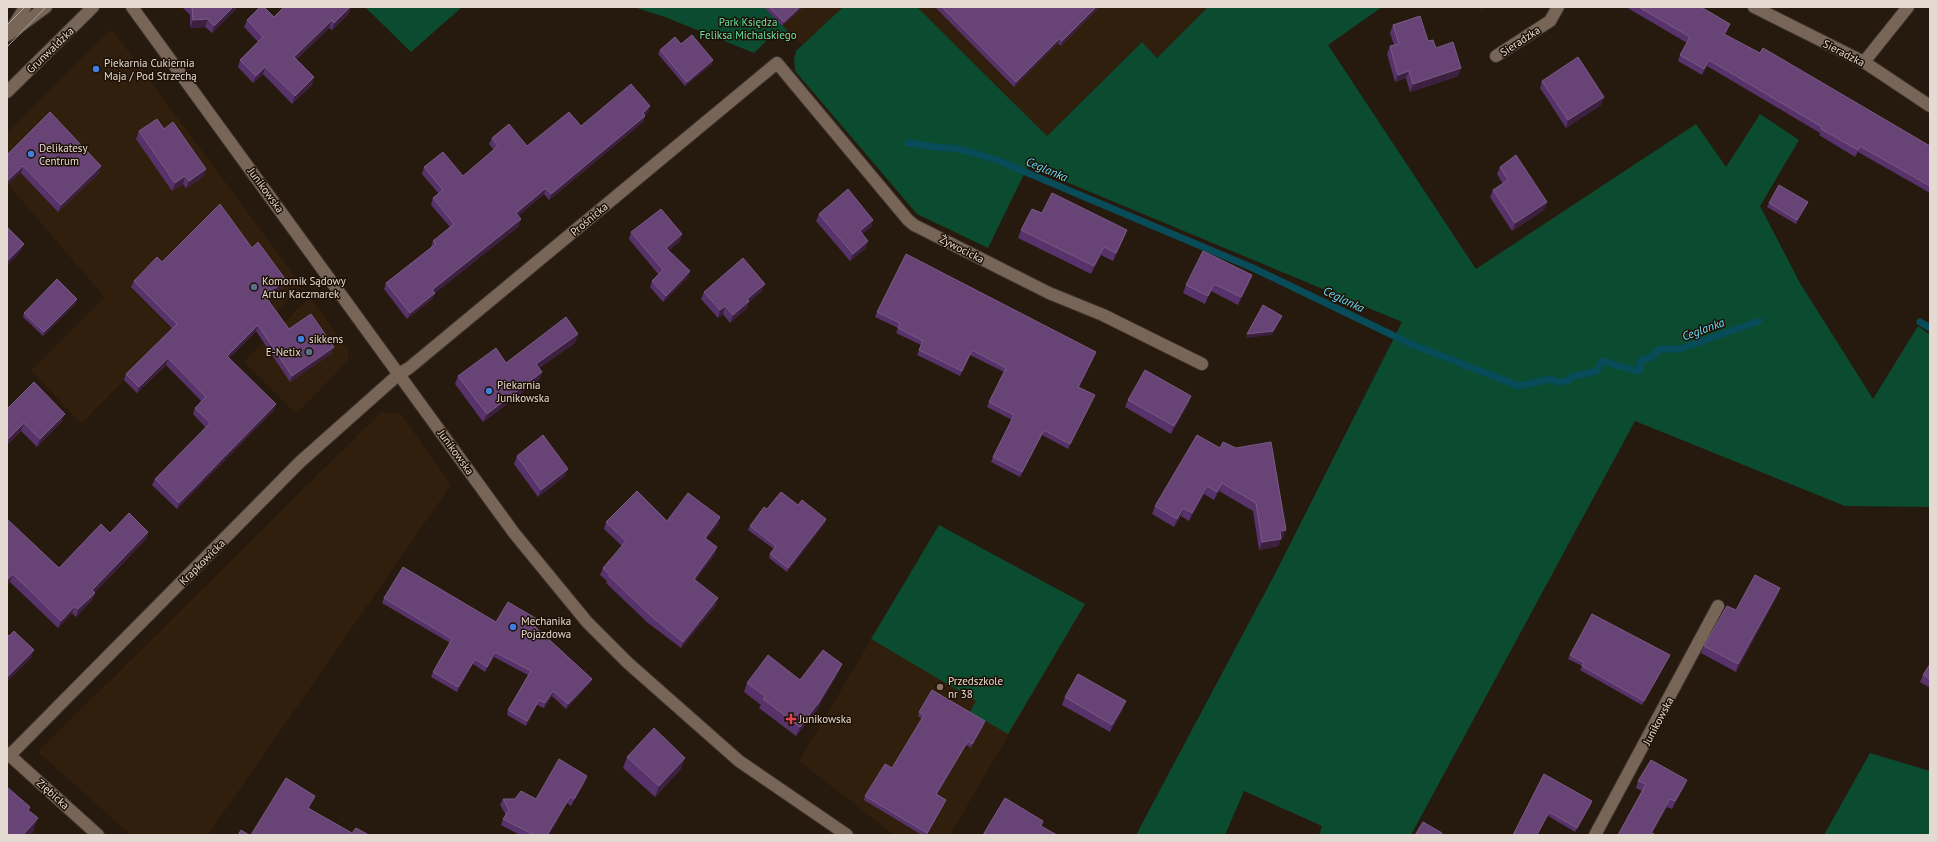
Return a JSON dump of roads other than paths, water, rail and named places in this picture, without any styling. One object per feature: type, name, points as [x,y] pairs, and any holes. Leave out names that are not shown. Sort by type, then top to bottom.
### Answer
[{"type":"street","points":[[7,35],[25,7]]},
{"type":"street","points":[[7,35],[46,7]]},
{"type":"street","name":"Grunwaldzka","points":[[7,92],[93,7]]},
{"type":"street","name":"Junikowska","points":[[132,7],[514,533],[587,622],[628,663],[739,761],[847,835]]},
{"type":"street","name":"Sieradzka","points":[[1496,56],[1550,21],[1558,7]]},
{"type":"street","name":"Sieradzka","points":[[1754,7],[1864,62],[1930,106]]},
{"type":"street","points":[[1864,62],[1908,7]]},
{"type":"street","name":"Prośnicka","points":[[399,374],[409,368],[777,63]]},
{"type":"street","name":"Żywocicka","points":[[777,63],[908,220],[914,225],[1049,293],[1103,315],[1202,364]]},
{"type":"street","name":"Krapkowicka","points":[[8,754],[300,462],[399,374]]},
{"type":"street","name":"Junikowska","points":[[1595,835],[1718,606]]},
{"type":"street","name":"Ziębicka","points":[[8,754],[98,835]]},
{"type":"waterway","name":"Ceglanka","points":[[908,143],[960,149],[997,160],[1253,268],[1411,344],[1519,386],[1551,379],[1558,382],[1567,381],[1572,377],[1597,371],[1602,361],[1637,371],[1640,370],[1640,361],[1652,357],[1659,349],[1680,349],[1759,321]]},
{"type":"waterway","name":"Ceglanka","points":[[1920,322],[1930,328]]},
{"type":"tram line","points":[[7,25],[25,7]]},
{"type":"tram line","points":[[7,47],[46,7]]},
{"type":"place","name":"Piekarnia Cukiernia Maja / Pod Strzechą","points":[[96,69]]},
{"type":"place","name":"Delikatesy Centrum","points":[[31,154]]},
{"type":"place","name":"Komornik Sądowy Artur Kaczmarek","points":[[254,287]]},
{"type":"place","name":"sikkens","points":[[301,339]]},
{"type":"place","name":"E-Netix","points":[[309,352]]},
{"type":"place","name":"Piekarnia Junikowska","points":[[489,391]]},
{"type":"place","name":"Mechanika Pojazdowa","points":[[513,627]]},
{"type":"place","name":"Przedszkole nr 38","points":[[940,687]]},
{"type":"place","name":"Junikowska","points":[[791,719]]},
{"type":"park label","name":"Park Księdza Feliksa Michalskiego","points":[[748,28]]}]
